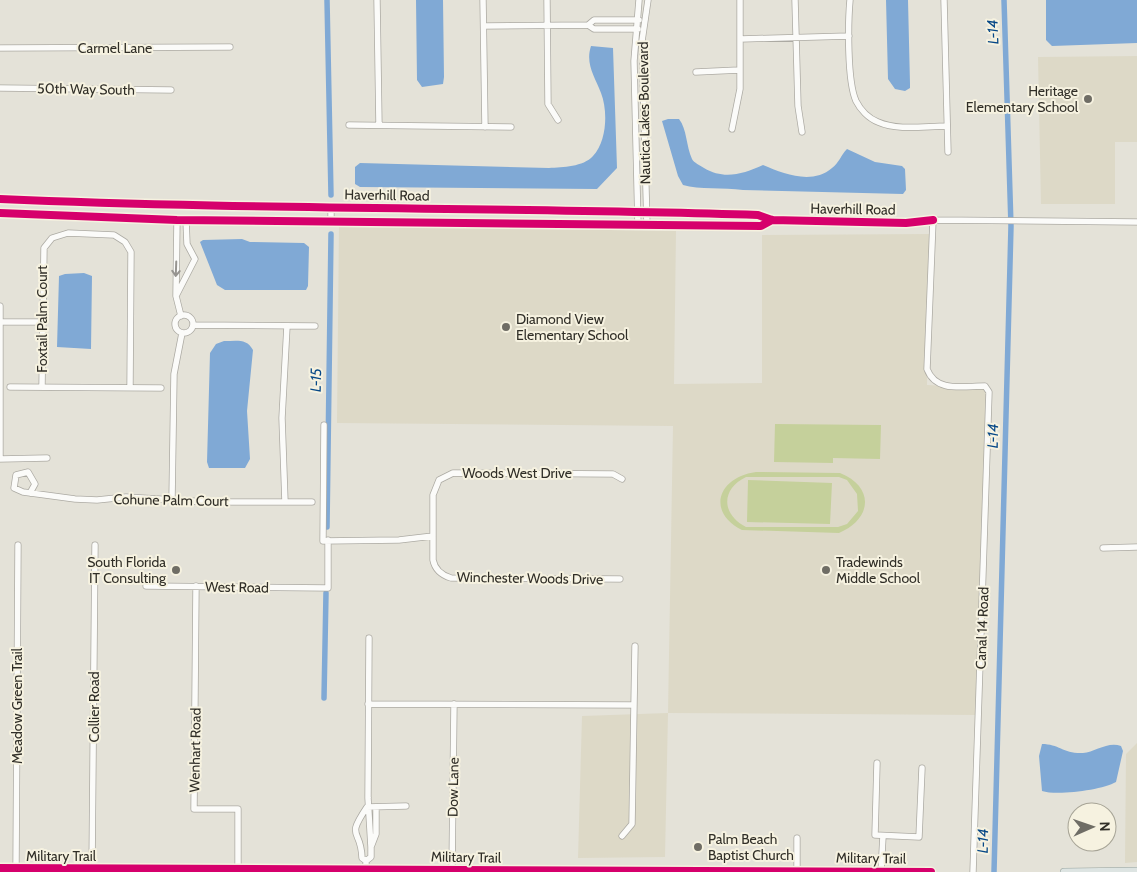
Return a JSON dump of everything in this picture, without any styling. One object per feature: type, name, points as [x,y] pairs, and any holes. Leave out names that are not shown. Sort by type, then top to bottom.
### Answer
[{"type":"main road","name":"Military Trail","points":[[0,868],[305,870],[366,865],[494,871],[797,870],[931,872]]},
{"type":"main road","points":[[1064,872],[1134,871]]},
{"type":"street","points":[[377,0],[379,126]]},
{"type":"street","points":[[483,0],[485,127]]},
{"type":"street","points":[[547,0],[548,104],[558,120]]},
{"type":"street","name":"Nautica Lakes Boulevard","points":[[638,226],[634,61],[635,29],[639,0]]},
{"type":"street","name":"Nautica Lakes Boulevard","points":[[647,226],[644,20],[648,0]]},
{"type":"street","points":[[732,129],[737,113],[741,39],[740,0]]},
{"type":"street","points":[[795,0],[798,106],[802,132]]},
{"type":"street","points":[[850,0],[849,36],[852,85],[856,100],[864,113],[876,122],[891,126],[947,126]]},
{"type":"street","points":[[944,0],[948,152]]},
{"type":"street","points":[[588,25],[594,20],[644,20]]},
{"type":"street","points":[[484,26],[548,24],[588,25],[594,29],[644,30]]},
{"type":"street","points":[[741,39],[849,36]]},
{"type":"street","name":"Carmel Lane","points":[[0,48],[230,48]]},
{"type":"street","points":[[696,72],[739,70]]},
{"type":"street","name":"50th Way South","points":[[0,88],[171,90]]},
{"type":"street","points":[[349,125],[511,127]]},
{"type":"street","name":"Haverhill Road","points":[[0,199],[168,205],[646,211],[758,215],[772,220],[906,223],[934,220],[1137,222]]},
{"type":"street","points":[[331,207],[331,222]]},
{"type":"street","name":"Haverhill Road","points":[[0,213],[177,220],[638,226],[761,226],[772,220]]},
{"type":"street","points":[[177,220],[176,296],[181,316]]},
{"type":"street","points":[[176,296],[195,259],[187,244],[186,220]]},
{"type":"street","name":"Canal 14 Road","points":[[934,220],[927,369],[933,381],[940,386],[985,386],[989,392],[973,872]]},
{"type":"street","name":"Foxtail Palm Court","points":[[42,387],[42,257],[44,248],[52,238],[62,233],[114,236],[125,242],[131,252],[130,388]]},
{"type":"street","points":[[0,306],[0,459],[47,458]]},
{"type":"street","points":[[181,316],[189,318],[193,325]]},
{"type":"street","points":[[181,316],[176,320],[176,326],[182,333]]},
{"type":"street","points":[[0,322],[42,322]]},
{"type":"street","points":[[193,325],[315,326]]},
{"type":"street","points":[[182,333],[189,332],[193,325]]},
{"type":"street","points":[[285,502],[282,418],[287,326]]},
{"type":"street","points":[[172,500],[174,374],[182,333]]},
{"type":"street","points":[[10,387],[161,388]]},
{"type":"street","points":[[324,425],[326,541],[399,540],[433,536]]},
{"type":"street","name":"Woods West Drive","points":[[433,536],[434,490],[439,480],[449,474],[613,474],[622,479]]},
{"type":"street","name":"Cohune Palm Court","points":[[30,493],[97,500],[126,497],[172,500],[312,502]]},
{"type":"street","name":"Winchester Woods Drive","points":[[433,536],[434,564],[440,573],[451,578],[620,579]]},
{"type":"street","name":"West Road","points":[[146,586],[328,588],[326,541]]},
{"type":"street","name":"Meadow Green Trail","points":[[16,868],[18,545]]},
{"type":"street","name":"Collier Road","points":[[92,868],[95,545]]},
{"type":"street","points":[[1103,548],[1137,547]]},
{"type":"street","name":"Wenhart Road","points":[[196,586],[194,809],[238,809],[237,870]]},
{"type":"street","points":[[369,638],[368,704],[373,806],[373,821],[371,857],[366,865],[362,858],[361,844],[354,829],[366,806],[373,806],[406,806]]},
{"type":"street","points":[[622,836],[632,824],[635,646]]},
{"type":"street","points":[[368,704],[634,705]]},
{"type":"street","name":"Dow Lane","points":[[452,870],[454,704]]},
{"type":"street","points":[[876,763],[874,835],[883,836],[919,837],[922,768]]},
{"type":"street","points":[[360,818],[373,821]]},
{"type":"street","points":[[881,871],[883,836]]},
{"type":"street","points":[[797,838],[797,870]]},
{"type":"shaded area","name":"Heritage Elementary School","points":[[1137,56],[1137,142],[1115,142],[1115,204],[1041,204],[1038,57]]},
{"type":"shaded area","name":"Tradewinds Middle School","points":[[339,226],[676,231],[674,384],[762,383],[762,235],[930,234],[927,385],[986,388],[978,715],[668,713],[673,426],[337,423]]},
{"type":"shaded area","points":[[668,713],[665,857],[578,858],[582,716]]},
{"type":"shaded area","points":[[1137,743],[1137,862],[1125,863],[1126,754]]},
{"type":"green space","points":[[775,424],[881,425],[880,459],[833,458],[833,463],[774,462]]},
{"type":"green space","points":[[756,472],[840,473],[859,486],[864,494],[863,512],[850,527],[839,533],[742,530],[731,523],[724,514],[721,496],[725,488],[743,475]],"holes":[[[746,477],[839,477],[847,480],[857,494],[858,511],[847,524],[838,527],[746,527],[738,522],[728,509],[728,495],[732,488]]]},
{"type":"green space","points":[[748,480],[832,483],[830,524],[747,522]]},
{"type":"water","points":[[416,0],[443,0],[443,84],[422,87],[417,80]]},
{"type":"water","points":[[886,0],[908,0],[910,88],[905,91],[895,89],[888,79]]},
{"type":"water","points":[[1046,0],[1137,0],[1137,43],[1052,46],[1046,40]]},
{"type":"water","points":[[591,46],[613,48],[617,168],[597,189],[360,187],[355,184],[355,167],[360,163],[549,168],[572,166],[589,160],[598,150],[605,126],[605,108],[590,65],[589,53]]},
{"type":"water","points":[[679,119],[684,128],[692,159],[711,172],[726,175],[734,174],[763,165],[780,172],[798,176],[816,176],[834,166],[847,149],[875,162],[902,166],[905,169],[906,190],[903,194],[743,190],[683,185],[678,176],[662,121]]},
{"type":"water","points":[[242,239],[250,242],[304,243],[309,247],[308,286],[306,290],[225,290],[217,285],[200,242],[203,240]]},
{"type":"water","points":[[84,273],[92,276],[91,349],[57,347],[59,276]]},
{"type":"water","points":[[224,341],[244,342],[251,346],[253,350],[247,411],[250,459],[245,468],[209,468],[207,462],[210,353],[216,344]]},
{"type":"water","points":[[1042,744],[1048,744],[1076,753],[1088,752],[1111,745],[1121,746],[1123,751],[1116,782],[1079,791],[1058,793],[1042,791],[1039,756]]},
{"type":"waterway","name":"L-15","points":[[327,0],[331,195]]},
{"type":"waterway","name":"L-14","points":[[994,872],[1011,226],[1004,0]]},
{"type":"waterway","name":"L-15","points":[[327,527],[331,234]]},
{"type":"waterway","name":"L-15","points":[[324,698],[326,593]]},
{"type":"cycle path","points":[[0,199],[189,205],[758,215],[772,220],[906,223],[933,220]]},
{"type":"cycle path","points":[[0,213],[177,220],[761,226],[772,220]]},
{"type":"cycle path","points":[[0,868],[931,872]]},
{"type":"place","name":"Heritage Elementary School","points":[[1088,99]]},
{"type":"place","name":"Diamond View Elementary School","points":[[506,327]]},
{"type":"place","name":"South Florida IT Consulting","points":[[176,570]]},
{"type":"place","name":"Tradewinds Middle School","points":[[826,570]]},
{"type":"place","name":"Palm Beach Baptist Church","points":[[698,847]]}]
